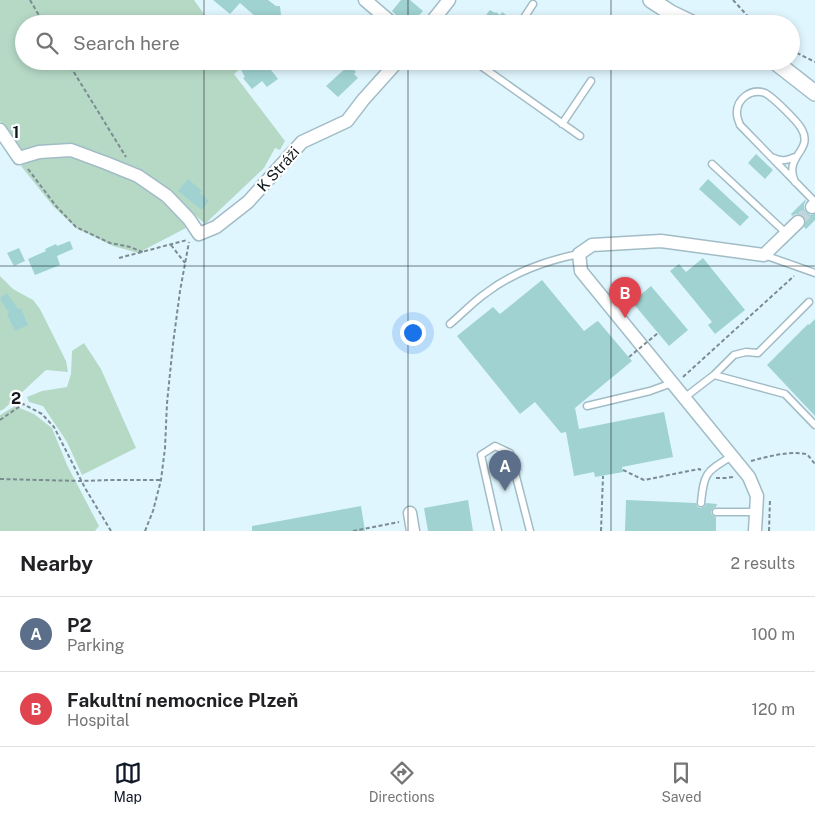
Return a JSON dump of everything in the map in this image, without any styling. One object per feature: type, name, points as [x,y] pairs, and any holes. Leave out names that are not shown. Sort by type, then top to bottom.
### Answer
[{"type":"street","points":[[365,0],[382,15]]},
{"type":"street","points":[[438,15],[449,0]]},
{"type":"street","points":[[651,0],[675,15]]},
{"type":"street","name":"K Stráži","points":[[19,158],[39,152],[71,150],[138,176],[167,196],[189,219],[198,234],[216,227],[248,202],[302,142],[347,121],[390,70]]},
{"type":"street","points":[[786,70],[815,93]]},
{"type":"street","points":[[0,130],[19,158]]},
{"type":"street","points":[[756,531],[757,496],[749,477],[581,271],[579,254],[592,245],[661,240],[764,256],[798,222]]},
{"type":"street","points":[[410,513],[414,531]]},
{"type":"lane","points":[[526,15],[533,4]]},
{"type":"lane","points":[[487,70],[580,136]]},
{"type":"lane","points":[[562,124],[591,81]]},
{"type":"lane","points":[[771,156],[776,160],[783,161],[796,156],[804,144],[804,137],[798,124],[773,98],[767,94],[753,92],[746,95],[738,106],[736,113],[740,125],[814,204]]},
{"type":"lane","points":[[795,182],[792,176],[792,169],[796,156]]},
{"type":"lane","points":[[712,164],[786,234]]},
{"type":"lane","points":[[450,324],[486,293],[520,273],[557,258],[579,254]]},
{"type":"lane","points":[[764,256],[815,273]]},
{"type":"lane","points":[[684,398],[714,375],[734,355],[746,352],[758,353],[809,302]]},
{"type":"lane","points":[[714,375],[785,394],[815,424]]},
{"type":"lane","points":[[587,406],[650,391],[672,383]]},
{"type":"lane","points":[[498,531],[481,455],[495,446],[510,453],[530,531]]},
{"type":"lane","points":[[701,503],[703,483],[707,474],[732,456]]},
{"type":"lane","points":[[716,512],[756,512]]},
{"type":"path","points":[[30,0],[39,15]]},
{"type":"path","points":[[733,0],[747,15]]},
{"type":"path","points":[[800,54],[815,62]]},
{"type":"path","points":[[73,70],[138,176]]},
{"type":"path","points":[[19,158],[56,206],[76,227],[110,244],[130,247],[143,252]]},
{"type":"path","points":[[120,258],[190,239],[180,291],[173,344],[161,480],[153,511],[145,531]]},
{"type":"path","points":[[171,245],[186,263]]},
{"type":"path","points":[[672,383],[681,378],[802,269]]},
{"type":"path","points":[[629,357],[658,333]]},
{"type":"path","points":[[0,420],[23,404],[42,414],[54,427],[81,481],[110,531]]},
{"type":"path","points":[[742,468],[751,461],[780,453],[807,454],[815,464]]},
{"type":"path","points":[[601,531],[603,476]]},
{"type":"path","points":[[0,479],[161,480]]},
{"type":"path","points":[[353,531],[399,522]]},
{"type":"green space","points":[[0,0],[194,0],[205,15],[15,15],[15,70],[239,70],[234,74],[285,141],[280,150],[275,148],[264,168],[205,224],[174,196],[138,168],[71,143],[26,150],[18,149],[0,121]]},
{"type":"green space","points":[[77,157],[133,177],[174,208],[186,228],[138,253],[113,246],[76,228],[53,206],[21,166],[30,158]]},
{"type":"green space","points":[[0,276],[13,289],[33,300],[40,309],[66,361],[68,372],[46,370],[0,411]]},
{"type":"green space","points":[[84,343],[101,369],[136,448],[82,475],[67,442],[43,406],[29,402],[27,397],[42,391],[67,387],[71,374],[72,351]]},
{"type":"green space","points":[[15,406],[34,414],[52,428],[67,465],[99,526],[95,531],[0,531],[0,415]]},
{"type":"building","points":[[213,0],[268,0],[276,6],[280,6],[281,15],[254,15],[240,3],[230,14]]},
{"type":"building","points":[[401,0],[410,0],[423,11],[419,15],[396,15],[392,11]]},
{"type":"building","points":[[490,10],[500,15],[486,15]]},
{"type":"building","points":[[241,70],[271,70],[278,79],[267,87],[262,81],[252,89],[243,78],[245,77]]},
{"type":"building","points":[[344,70],[354,70],[356,72],[354,74],[358,78],[338,97],[326,86]]},
{"type":"building","points":[[756,154],[773,170],[765,179],[748,163]]},
{"type":"building","points":[[188,179],[202,191],[200,193],[209,201],[202,210],[178,191]]},
{"type":"building","points":[[708,179],[749,217],[740,226],[699,189]]},
{"type":"building","points":[[805,200],[804,209],[806,212],[810,215],[815,214],[815,220],[806,229],[804,227],[806,220],[803,216],[796,214],[792,216],[791,214]]},
{"type":"building","points":[[70,241],[73,249],[57,256],[60,265],[35,275],[28,259],[56,244],[57,246]]},
{"type":"building","points":[[19,248],[25,261],[14,266],[7,253]]},
{"type":"building","points":[[703,258],[745,310],[715,334],[708,325],[712,322],[670,271],[679,264],[686,272]]},
{"type":"building","points":[[542,280],[584,331],[598,321],[632,361],[575,408],[579,429],[664,412],[673,457],[622,467],[623,472],[595,477],[594,472],[574,476],[566,432],[561,433],[535,402],[520,414],[457,336],[493,307],[500,314]]},
{"type":"building","points":[[651,286],[688,330],[669,346],[632,302]]},
{"type":"building","points":[[7,293],[18,309],[21,308],[28,325],[15,331],[7,314],[9,313],[0,299]]},
{"type":"building","points":[[815,319],[815,416],[767,365]]},
{"type":"building","points":[[468,500],[473,531],[428,531],[424,508]]},
{"type":"building","points":[[626,500],[696,503],[701,508],[706,503],[717,504],[711,512],[716,517],[716,531],[625,531]]},
{"type":"building","points":[[361,506],[365,531],[252,531],[252,526]]},
{"type":"tunnel","points":[[798,222],[812,207]]},
{"type":"place","name":"Fakultní nemocnice Plzeň","points":[[625,318]]},
{"type":"place","name":"P2","points":[[505,491]]}]
